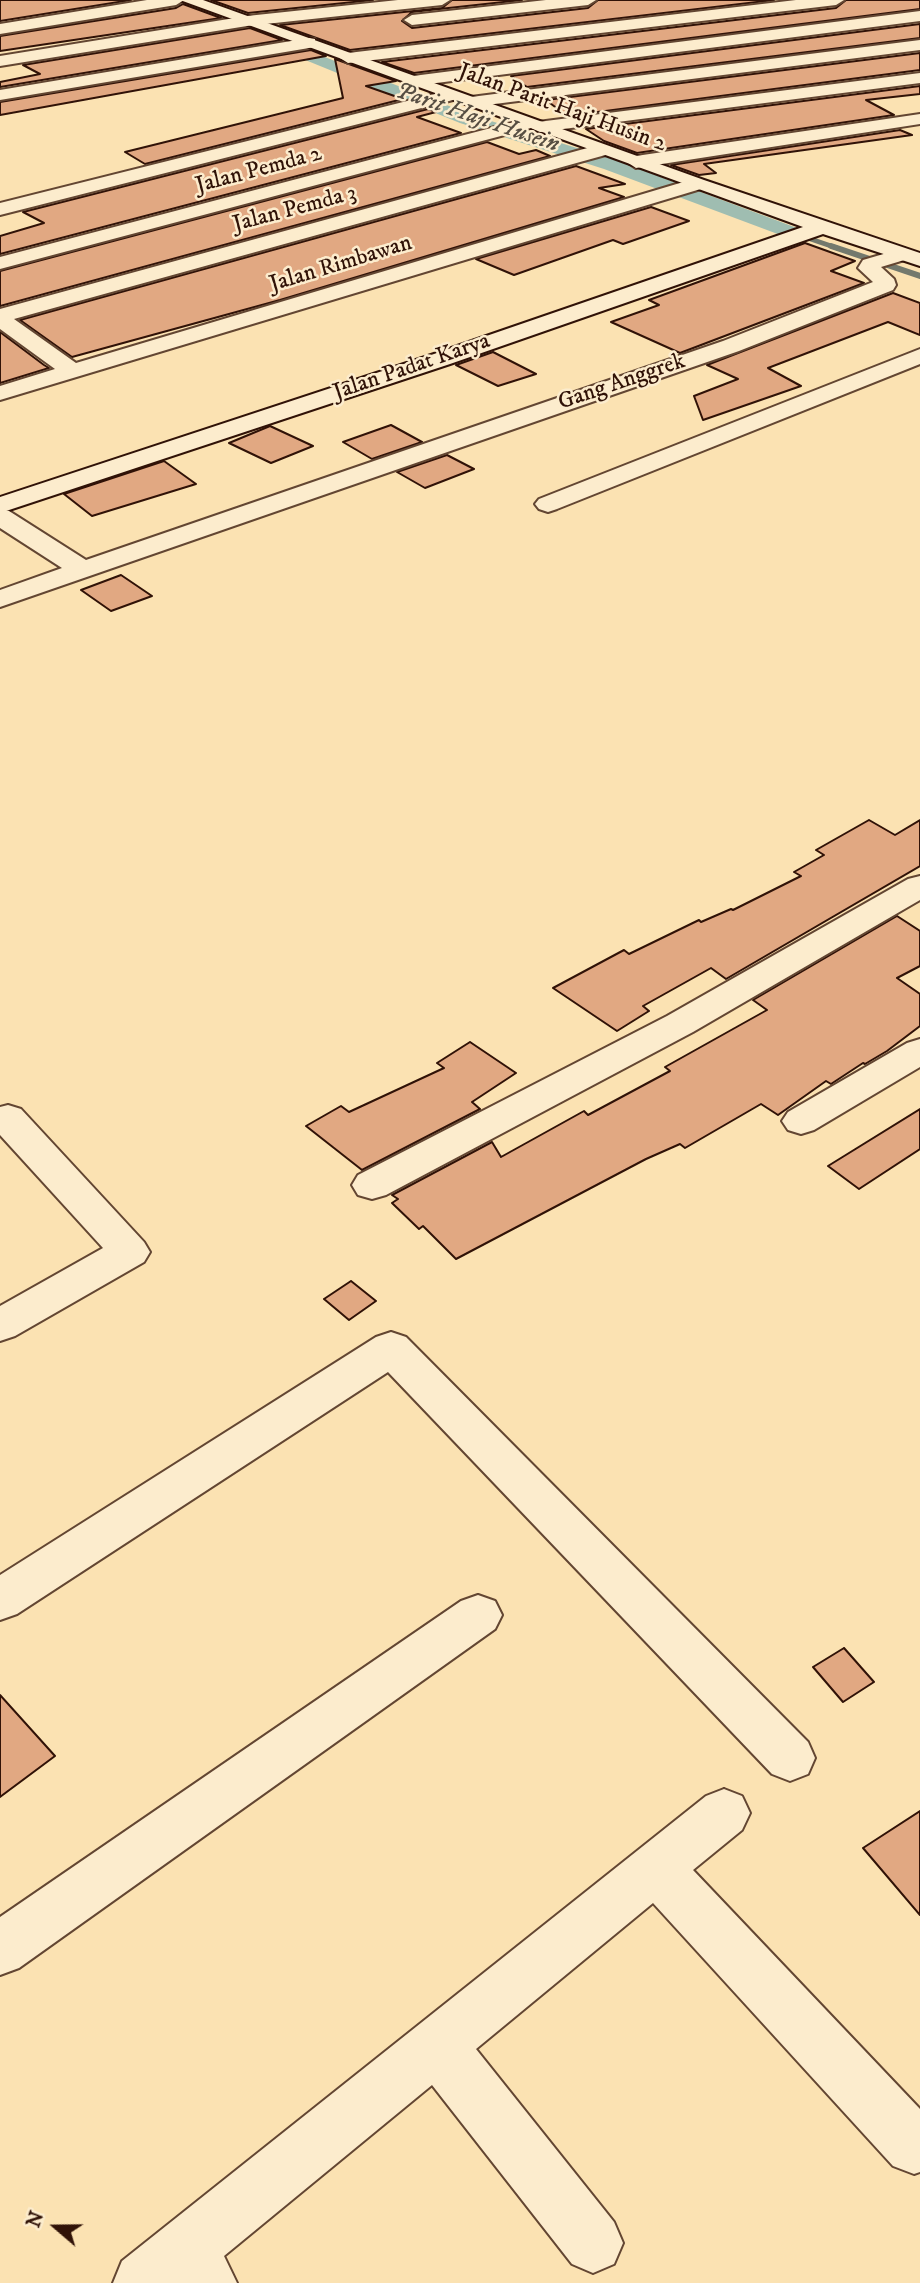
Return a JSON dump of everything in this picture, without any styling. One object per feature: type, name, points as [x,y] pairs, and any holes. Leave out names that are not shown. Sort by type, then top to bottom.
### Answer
[{"type":"street","points":[[0,29],[175,0]]},
{"type":"street","name":"Jalan Parit Haji Husin 2","points":[[188,0],[233,24],[348,58],[413,81],[435,100],[471,102],[535,125],[594,152],[636,162],[816,229],[906,257]]},
{"type":"street","points":[[0,61],[233,24],[442,0]]},
{"type":"street","points":[[0,95],[291,43],[588,0]]},
{"type":"street","points":[[348,58],[836,0]]},
{"type":"street","points":[[413,81],[920,16]]},
{"type":"street","points":[[846,26],[920,63]]},
{"type":"street","points":[[471,102],[920,45]]},
{"type":"street","name":"Jalan Pemda 2","points":[[0,262],[535,125],[920,78]]},
{"type":"street","points":[[0,209],[435,100]]},
{"type":"street","points":[[636,162],[920,119]]},
{"type":"street","name":"Jalan Pemda 3","points":[[0,318],[594,152]]},
{"type":"street","name":"Jalan Rimbawan","points":[[0,393],[697,184]]},
{"type":"street","name":"Jalan Padat Karya","points":[[0,505],[442,359],[816,229]]},
{"type":"street","name":"Gang Anggrek","points":[[83,570],[731,346],[885,285],[884,279],[869,268],[870,264],[906,257]]},
{"type":"street","points":[[0,318],[73,371]]},
{"type":"street","points":[[12,353],[36,346]]},
{"type":"street","points":[[548,504],[920,356]]},
{"type":"street","points":[[0,517],[83,570]]},
{"type":"street","points":[[0,599],[83,570]]},
{"type":"street","points":[[372,1185],[680,1024],[920,886]]},
{"type":"street","points":[[801,1121],[920,1051]]},
{"type":"street","points":[[0,1122],[8,1118],[130,1252],[0,1325]]},
{"type":"street","points":[[0,1600],[391,1348],[790,1758]]},
{"type":"street","points":[[0,1949],[478,1615]]},
{"type":"street","points":[[178,2272],[437,2046],[724,1813]]},
{"type":"street","points":[[656,1868],[914,2145]]},
{"type":"street","points":[[437,2046],[593,2243]]},
{"type":"building","points":[[0,0],[131,0],[0,21]]},
{"type":"building","points":[[211,0],[373,0],[248,13]]},
{"type":"building","points":[[452,0],[522,0],[412,12],[402,21],[412,28],[588,8],[598,0],[774,0],[350,50],[280,25],[442,8]]},
{"type":"building","points":[[846,0],[920,0],[920,9],[414,73],[382,62],[836,8]]},
{"type":"building","points":[[183,4],[221,18],[0,51],[0,36],[176,8]]},
{"type":"building","points":[[920,24],[920,38],[527,87],[511,76]]},
{"type":"building","points":[[250,28],[282,40],[0,87],[0,82],[40,74],[23,65]]},
{"type":"building","points":[[311,50],[326,56],[0,115],[0,102]]},
{"type":"building","points":[[920,53],[920,70],[567,116],[546,100]]},
{"type":"building","points":[[335,59],[396,81],[366,86],[403,99],[145,164],[125,152],[343,98]]},
{"type":"building","points":[[920,86],[920,94],[866,100],[894,115],[637,153],[604,141],[586,129]]},
{"type":"building","points":[[428,109],[436,112],[417,117],[461,133],[0,254],[0,236],[44,223],[23,212]]},
{"type":"building","points":[[900,130],[912,135],[704,164],[716,173],[699,175],[671,165]]},
{"type":"building","points":[[487,142],[519,154],[536,150],[550,156],[0,306],[0,271]]},
{"type":"building","points":[[576,166],[625,184],[599,188],[624,197],[280,300],[72,357],[20,320]]},
{"type":"building","points":[[651,207],[689,221],[623,244],[613,240],[514,275],[476,259]]},
{"type":"building","points":[[805,243],[855,261],[831,271],[864,283],[680,353],[611,322],[659,305],[649,300]]},
{"type":"building","points":[[893,293],[920,303],[920,335],[888,322],[768,368],[801,386],[703,420],[694,396],[738,379],[707,365]]},
{"type":"building","points":[[0,332],[44,365],[49,368],[0,383]]},
{"type":"building","points":[[493,352],[536,374],[498,386],[456,365]]},
{"type":"building","points":[[391,425],[422,442],[372,459],[343,442]]},
{"type":"building","points":[[270,426],[313,446],[271,463],[229,443]]},
{"type":"building","points":[[447,455],[474,469],[425,488],[397,472]]},
{"type":"building","points":[[164,461],[196,484],[92,516],[64,494]]},
{"type":"building","points":[[121,575],[152,596],[111,611],[81,590]]},
{"type":"building","points":[[869,820],[895,835],[920,820],[920,866],[726,979],[711,968],[643,1006],[649,1011],[617,1031],[553,988],[624,950],[629,954],[699,920],[701,922],[733,910],[801,876],[794,872],[824,855],[816,850]]},
{"type":"building","points":[[897,916],[920,931],[920,966],[897,978],[920,994],[920,1026],[887,1051],[831,1084],[826,1081],[778,1115],[761,1104],[685,1148],[680,1144],[646,1159],[456,1259],[423,1226],[419,1229],[392,1203],[398,1199],[392,1195],[492,1142],[501,1157],[584,1111],[588,1115],[670,1071],[665,1067],[767,1010],[753,1000]]},
{"type":"building","points":[[470,1042],[516,1073],[472,1102],[480,1109],[362,1170],[306,1126],[341,1106],[349,1112],[444,1068],[437,1063]]},
{"type":"building","points":[[920,1109],[920,1149],[859,1189],[828,1166]]},
{"type":"building","points":[[351,1281],[376,1301],[349,1320],[324,1299]]},
{"type":"building","points":[[844,1648],[874,1682],[843,1702],[813,1667]]},
{"type":"building","points":[[0,1695],[55,1756],[0,1797]]},
{"type":"building","points":[[920,1811],[920,1915],[863,1848]]},
{"type":"waterway","name":"Parit Haji Husein","points":[[166,0],[466,119],[611,165],[790,232]]},
{"type":"waterway","points":[[796,234],[837,248]]},
{"type":"waterway","points":[[831,246],[920,276]]}]
